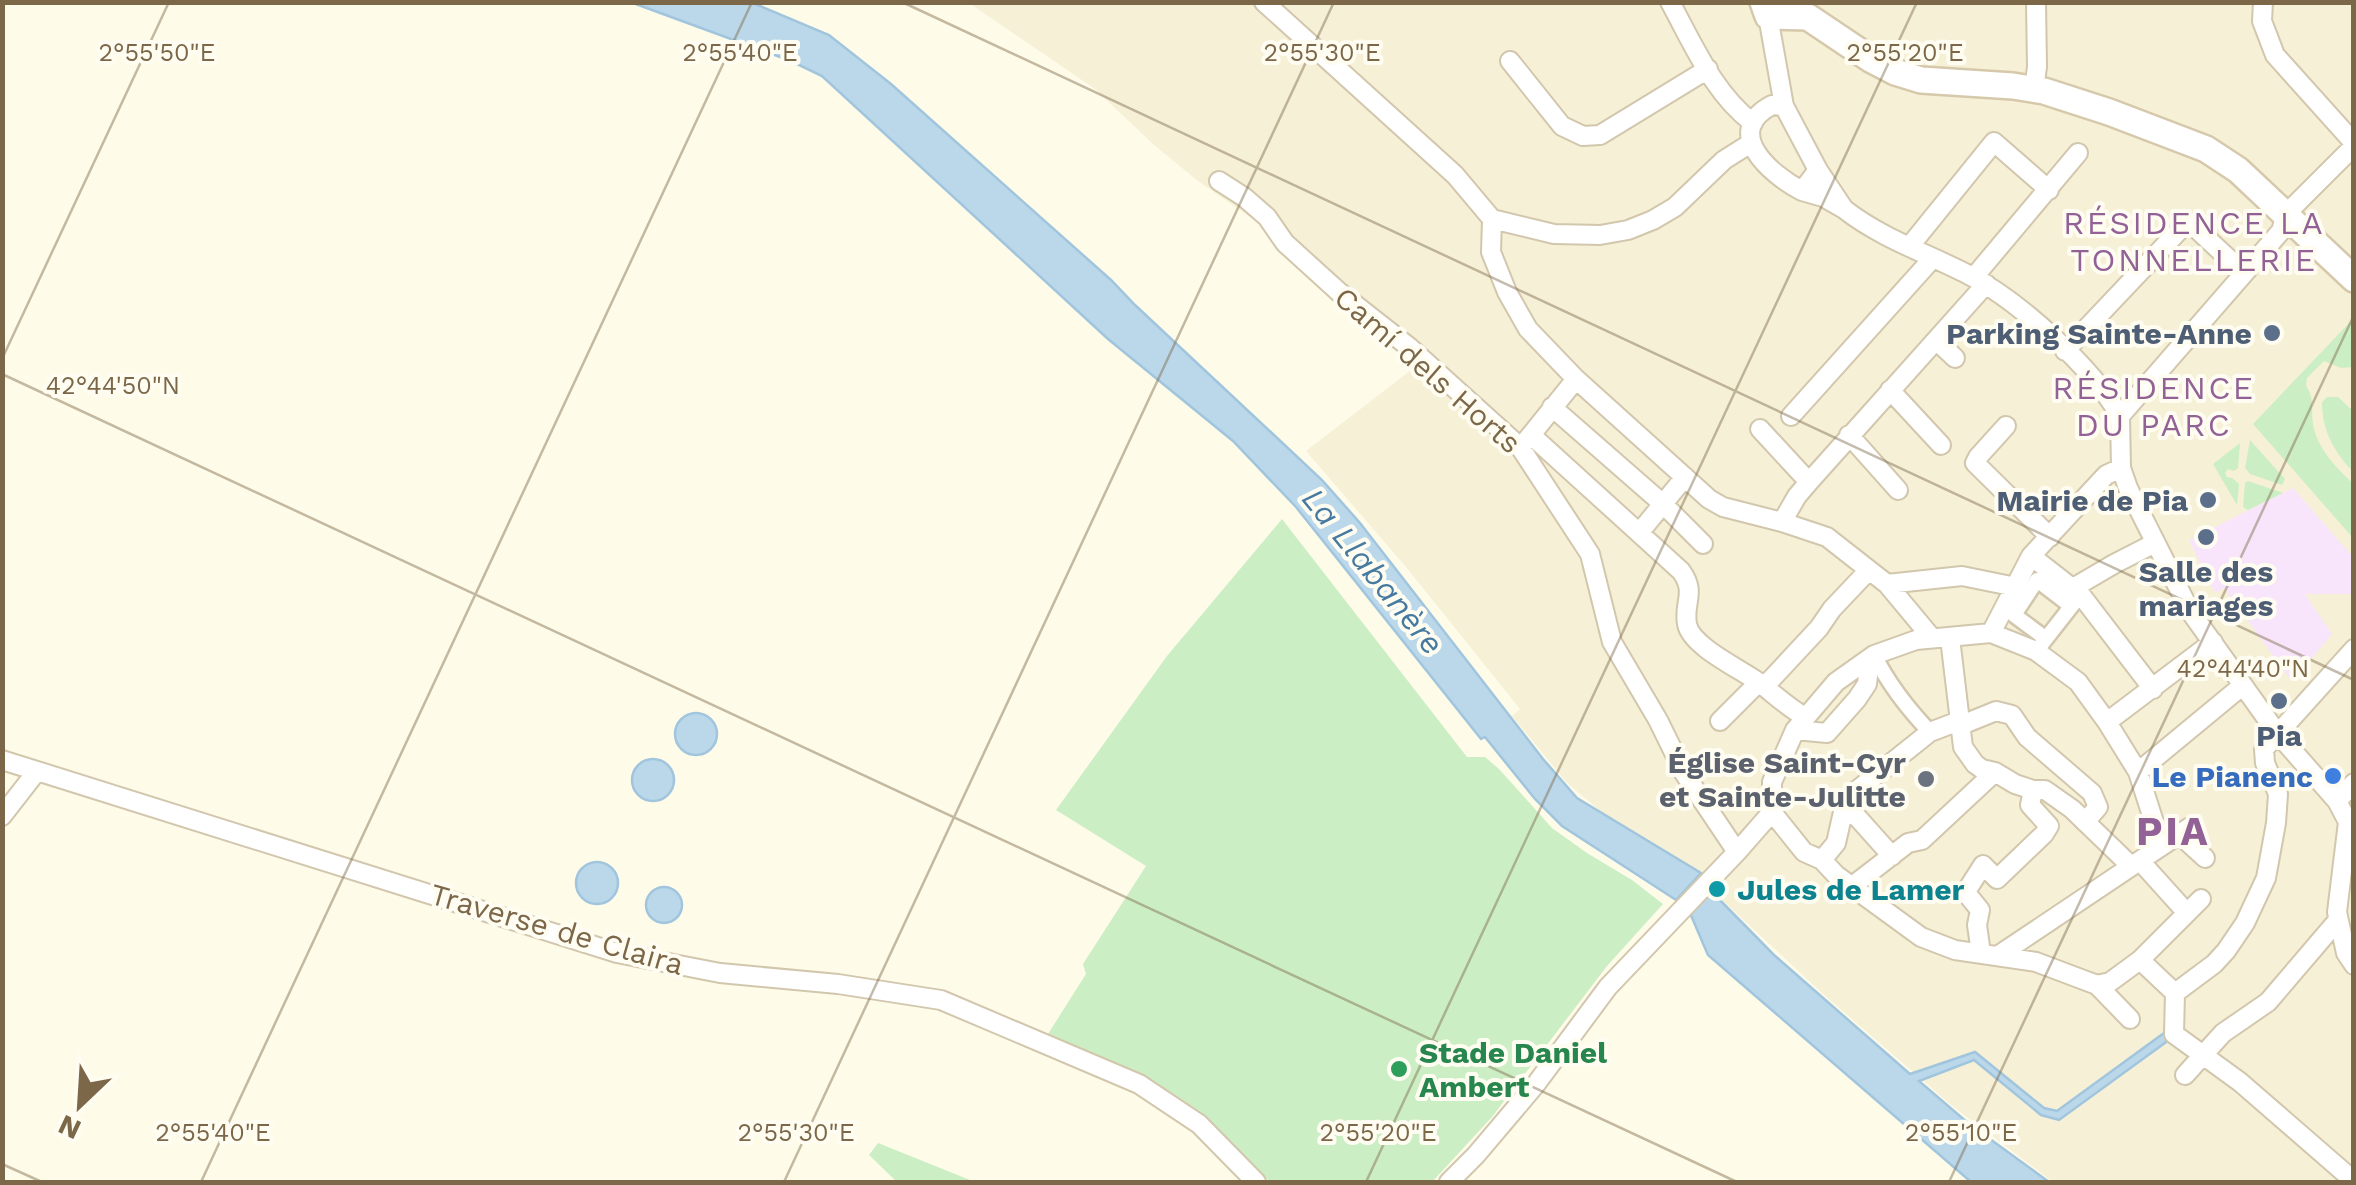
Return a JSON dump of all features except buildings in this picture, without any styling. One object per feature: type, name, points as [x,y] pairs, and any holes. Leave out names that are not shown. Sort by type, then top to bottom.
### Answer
[{"type":"main road","points":[[1766,9],[1797,9],[1895,72],[1921,80],[2034,89],[2110,112],[2206,149],[2238,170],[2354,279]]},
{"type":"street","points":[[1264,2],[1455,175],[1492,219],[1554,234],[1628,230],[1675,207],[1724,160],[1751,142]]},
{"type":"street","points":[[1670,2],[1719,89],[1753,123]]},
{"type":"street","points":[[2034,89],[2036,2]]},
{"type":"street","points":[[2120,416],[2282,231],[2286,214],[2354,144],[2275,54],[2262,22],[2263,2]]},
{"type":"street","points":[[1766,9],[1784,106],[1844,209]]},
{"type":"street","points":[[1510,61],[1562,126],[1583,136],[1600,134],[1708,70]]},
{"type":"street","points":[[1784,106],[1772,105],[1762,110],[1749,135],[1753,151],[1785,182],[1823,197],[1867,227],[1980,281],[2022,310],[2095,379],[2120,416],[2121,468],[2154,544],[2190,611],[2277,733],[2337,801],[2351,823],[2337,916],[2346,954],[2354,964]]},
{"type":"street","points":[[1909,246],[1994,142],[2049,190]]},
{"type":"street","points":[[1782,522],[1797,496],[1849,435],[1937,341],[2078,153]]},
{"type":"street","points":[[1802,191],[1818,170]]},
{"type":"street","name":"Camí dels Horts","points":[[1219,182],[1267,217],[1285,243],[1326,280],[1525,441],[1590,554],[1612,642],[1684,773],[1737,852]]},
{"type":"street","points":[[1492,219],[1492,252],[1508,292],[1528,329],[1576,379],[1710,499],[1723,507],[1828,537],[1887,584],[1941,638],[1963,747],[1975,764],[1990,776],[2072,809],[2141,860],[2187,913]]},
{"type":"street","points":[[2065,351],[2188,220],[2244,274]]},
{"type":"street","points":[[1791,416],[1933,258]]},
{"type":"street","points":[[1937,341],[1956,358]]},
{"type":"street","points":[[1576,379],[1525,441],[1639,532],[1681,571],[1690,583],[1687,624],[1691,633],[1762,684],[1800,724],[1827,732],[1867,684],[1872,657]]},
{"type":"street","points":[[1890,390],[1941,444]]},
{"type":"street","points":[[1552,407],[1703,544]]},
{"type":"street","points":[[2006,426],[1975,464],[2050,537]]},
{"type":"street","points":[[1760,428],[1809,482]]},
{"type":"street","points":[[1849,435],[1898,490]]},
{"type":"street","points":[[2121,468],[2106,475],[2031,556],[2014,616],[2078,682],[2138,772],[2154,822],[2141,860]]},
{"type":"street","points":[[1639,532],[1685,478]]},
{"type":"street","points":[[2041,645],[2075,596],[2114,564],[2154,544]]},
{"type":"street","points":[[2031,556],[2075,596],[2154,688]]},
{"type":"street","points":[[1720,721],[1820,628],[1832,609],[1868,571]]},
{"type":"street","points":[[1887,584],[1962,576],[2022,590]]},
{"type":"street","points":[[1991,634],[2022,590],[2037,580],[2075,596]]},
{"type":"street","points":[[2041,645],[1991,634],[1916,640],[1872,657],[1836,682],[1800,724],[1772,782],[1772,812],[1804,852],[1822,860],[1852,887],[1922,937],[1955,950],[2036,962],[2097,984],[2130,1019]]},
{"type":"street","points":[[2107,722],[2213,642]]},
{"type":"street","points":[[2175,993],[2226,950],[2245,923],[2266,878],[2278,794],[2264,764],[2264,750],[2354,648]]},
{"type":"street","points":[[1872,657],[1908,709],[1930,732]]},
{"type":"street","points":[[2138,772],[2242,686]]},
{"type":"street","points":[[1822,860],[1836,843],[1846,799],[1930,732],[1996,711],[2012,715],[2027,737],[2092,792],[2098,807],[2085,822]]},
{"type":"street","name":"Traverse de Claira","points":[[2,760],[617,953],[720,973],[838,984],[941,1000],[1139,1084],[1198,1124],[1256,1182]]},
{"type":"street","points":[[2,816],[36,771]]},
{"type":"street","points":[[1852,887],[1908,843],[1922,840],[1990,776]]},
{"type":"street","points":[[2337,801],[2354,783]]},
{"type":"street","points":[[1990,954],[1978,925],[1980,910],[1967,890],[1983,865],[1996,879],[2044,834],[2049,826],[2031,792]]},
{"type":"street","points":[[1844,809],[1858,818],[1892,856]]},
{"type":"street","points":[[1449,1182],[1536,1084],[1608,987],[1772,812]]},
{"type":"street","points":[[1990,954],[2185,831],[2207,856]]},
{"type":"street","points":[[2097,984],[2110,982],[2140,960],[2201,899]]},
{"type":"street","points":[[2185,1075],[2223,1033],[2268,1002],[2337,916]]},
{"type":"street","points":[[2140,960],[2175,993],[2174,1034],[2240,1082],[2354,1181]]},
{"type":"shaded area","points":[[969,3],[2353,3],[2353,1182],[2053,1182],[1951,1105],[1823,994],[1689,869],[1617,825],[1567,783],[1512,716],[1520,709],[1306,451],[1420,363],[1253,219],[1154,145],[1095,89]]},
{"type":"shaded area","points":[[2293,488],[2353,557],[2353,594],[2305,594],[2332,634],[2292,682],[2224,588],[2215,593],[2189,540]]},
{"type":"green space","points":[[2353,319],[2353,367],[2341,368],[2324,361],[2307,378],[2306,386],[2319,441],[2353,483],[2353,538],[2253,424]]},
{"type":"green space","points":[[2327,397],[2338,397],[2353,411],[2353,472],[2327,431],[2322,402]]},
{"type":"green space","points":[[2250,440],[2285,479],[2282,485],[2250,474],[2245,468]]},
{"type":"green space","points":[[2240,443],[2238,468],[2225,473],[2239,484],[2237,505],[2213,464]]},
{"type":"green space","points":[[2248,481],[2283,493],[2248,510],[2243,507]]},
{"type":"green space","points":[[1282,519],[1467,757],[1485,757],[1552,828],[1663,904],[1607,966],[1492,1117],[1432,1182],[1270,1182],[1198,1110],[1157,1083],[1048,1034],[1086,974],[1083,964],[1146,866],[1056,810],[1167,656]]},
{"type":"green space","points":[[878,1143],[975,1182],[897,1182],[869,1155]]},
{"type":"water","name":"La Llabanère","points":[[633,3],[753,3],[829,35],[891,84],[1111,280],[1322,480],[1577,798],[1701,873],[1676,900],[1562,826],[1485,737],[1481,739],[1296,507],[1233,441],[1108,339],[822,76]]},
{"type":"water","points":[[696,713],[711,719],[717,734],[711,749],[696,755],[681,749],[675,734],[681,719]]},
{"type":"water","points":[[653,759],[668,765],[674,780],[668,795],[653,801],[638,795],[632,780],[638,765]]},
{"type":"water","points":[[597,862],[612,868],[618,883],[612,898],[597,904],[582,898],[576,883],[582,868]]},
{"type":"water","points":[[664,887],[677,892],[682,905],[677,918],[664,923],[651,918],[646,905],[651,892]]},
{"type":"water","points":[[1711,891],[1774,955],[1910,1074],[1975,1052],[2044,1108],[2057,1111],[2164,1033],[2169,1040],[2059,1120],[2041,1115],[1974,1060],[1919,1081],[1968,1123],[2049,1182],[1971,1182],[1708,955],[1690,913]]},
{"type":"place","name":"Parking Sainte-Anne","points":[[2272,333]]},
{"type":"place","name":"Mairie de Pia","points":[[2208,500]]},
{"type":"place","name":"Salle des mariages","points":[[2206,537]]},
{"type":"place","name":"Pia","points":[[2279,701]]},
{"type":"place","name":"Le Pianenc","points":[[2333,776]]},
{"type":"place","name":"Église Saint-Cyr et Sainte-Julitte","points":[[1926,779]]},
{"type":"place","name":"Jules de Lamer","points":[[1717,889]]},
{"type":"place","name":"Stade Daniel Ambert","points":[[1399,1069]]},
{"type":"district","name":"RÉSIDENCE LA TONNELLERIE","points":[[2194,242]]},
{"type":"district","name":"RÉSIDENCE DU PARC","points":[[2154,406]]},
{"type":"district","name":"PIA","points":[[2173,831]]}]
